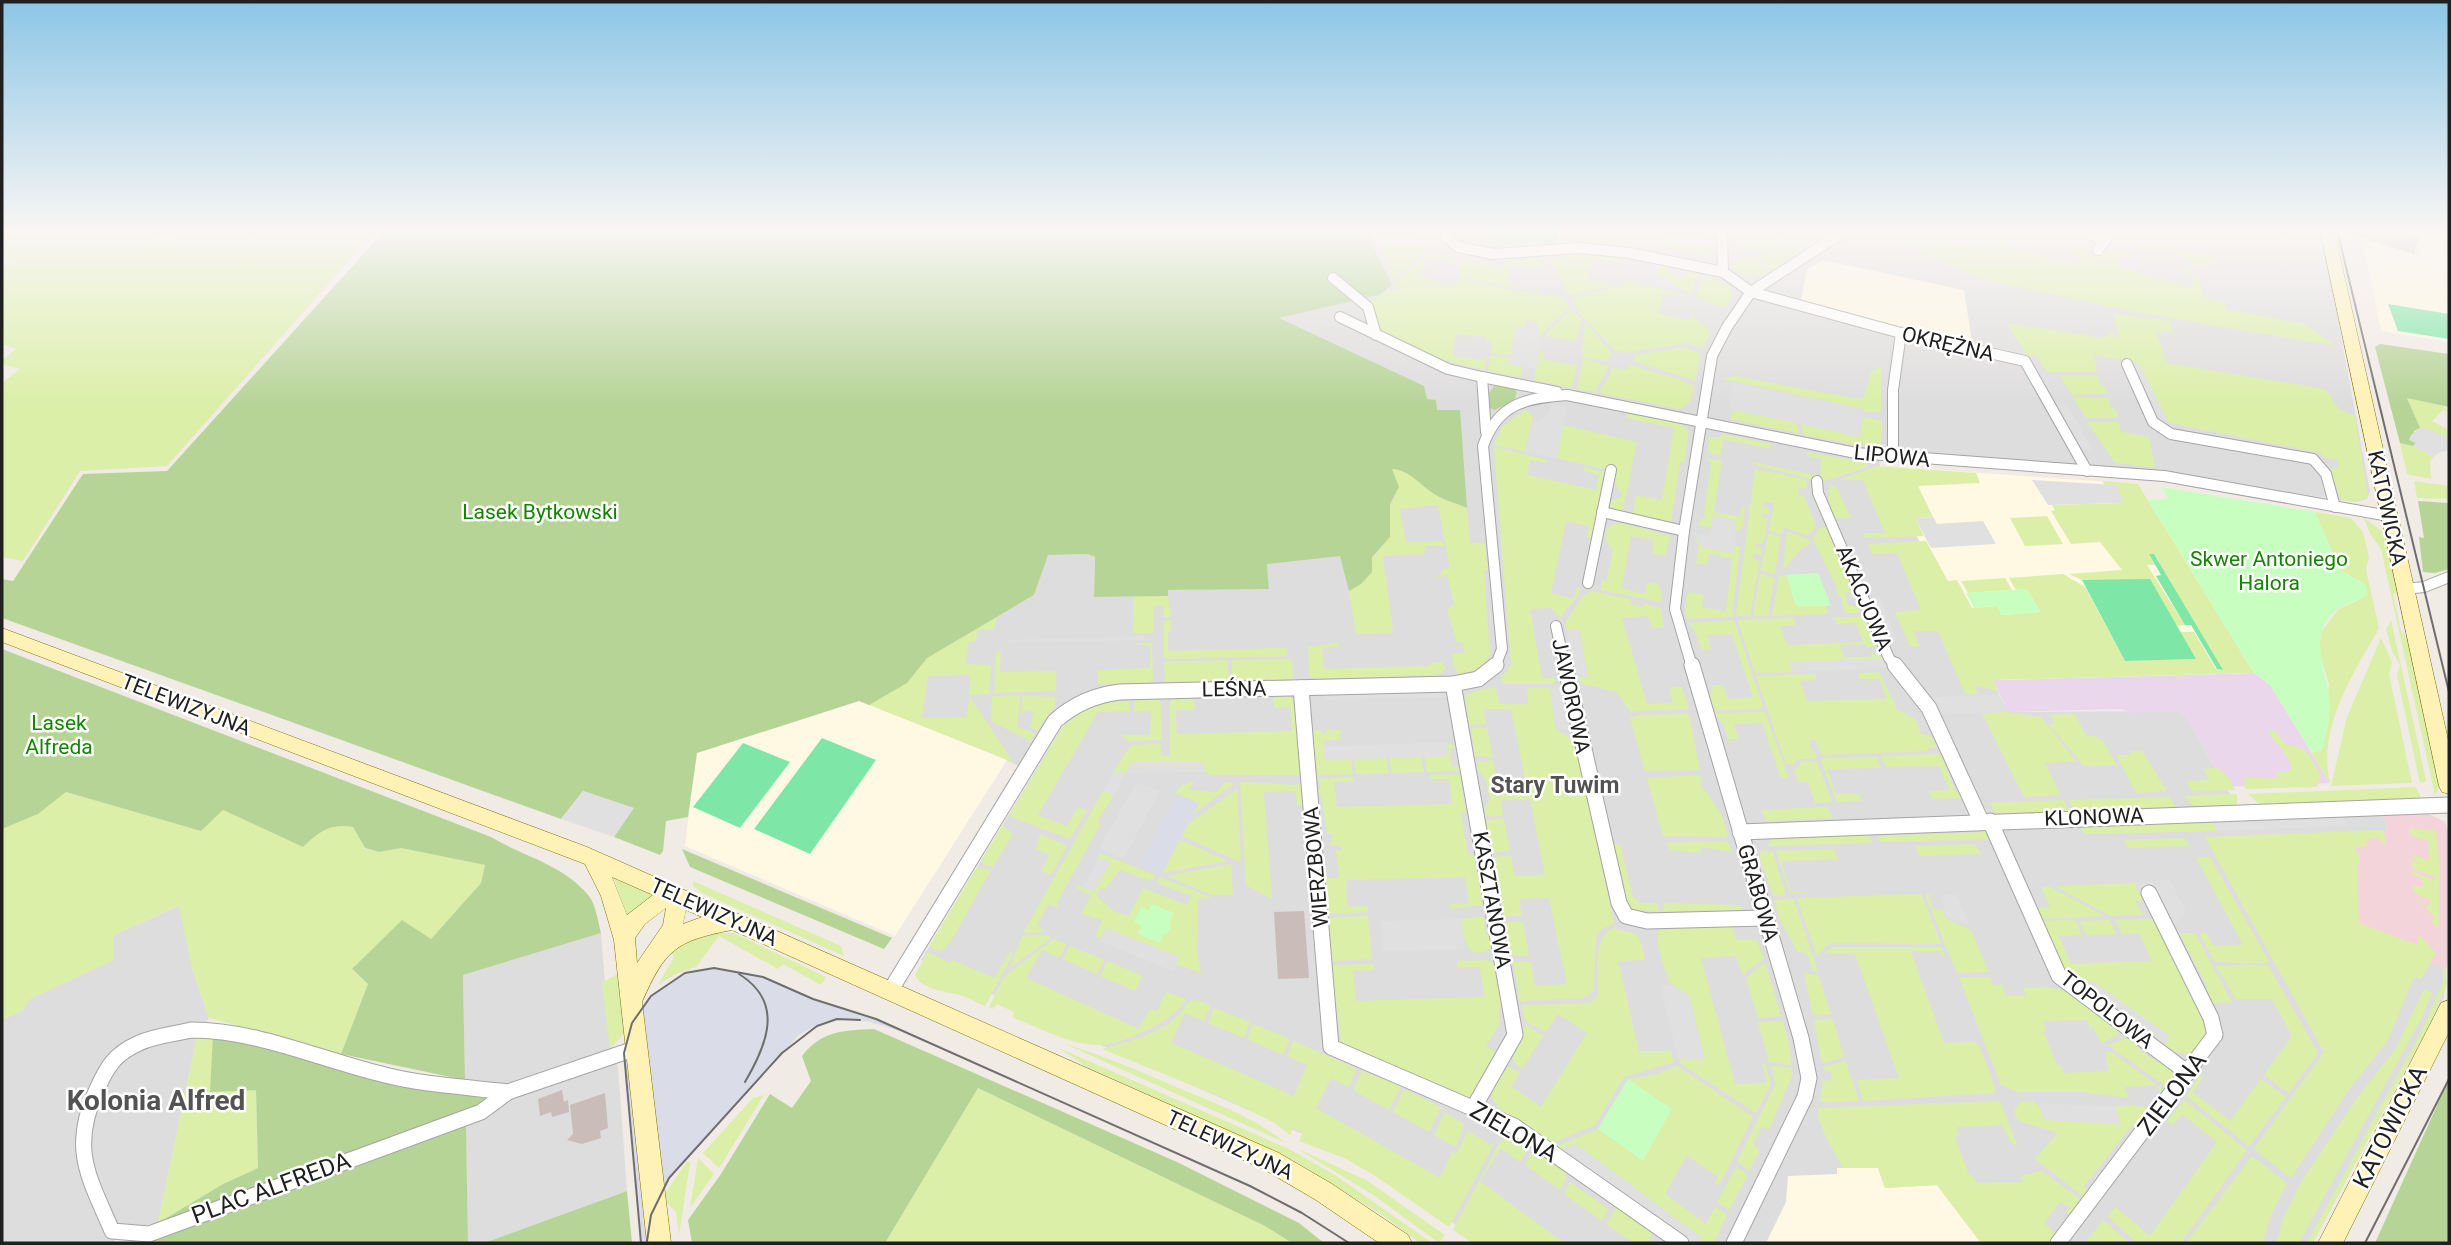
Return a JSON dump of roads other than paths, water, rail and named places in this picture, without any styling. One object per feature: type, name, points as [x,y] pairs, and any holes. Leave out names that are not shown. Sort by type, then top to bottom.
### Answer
[{"type":"main road","name":"KATOWICKA","points":[[2340,288],[2449,786]]},
{"type":"main road","name":"TELEWIZYJNA","points":[[2,635],[593,859],[1271,1161],[1324,1192],[1400,1243]]},
{"type":"main road","points":[[593,859],[611,894],[624,940],[633,999],[659,1243]]},
{"type":"main road","points":[[624,940],[628,930],[643,912],[675,895],[675,922],[664,945],[647,965],[633,999]]},
{"type":"main road","points":[[664,945],[699,927],[733,921]]},
{"type":"main road","name":"KATOWICKA","points":[[2330,1243],[2449,1010]]},
{"type":"street","points":[[1345,288],[1368,307],[1376,335]]},
{"type":"street","name":"OKRĘŻNA","points":[[1746,288],[1751,292],[1901,333],[2025,361],[2087,471]]},
{"type":"street","points":[[1340,317],[1448,369],[1700,421],[1712,356],[1751,292],[1757,288]]},
{"type":"street","points":[[1893,457],[1892,390],[1901,333]]},
{"type":"street","points":[[2127,364],[2153,422],[2160,429],[2171,434],[2313,459],[2321,463],[2326,471],[2335,507]]},
{"type":"street","name":"LEŚNA","points":[[890,990],[1055,721],[1070,707],[1104,693],[1453,684],[1476,681],[1488,676],[1495,669],[1502,649],[1483,446],[1486,433],[1482,377]]},
{"type":"street","points":[[1486,433],[1498,415],[1518,403],[1544,396],[1567,395]]},
{"type":"street","name":"LIPOWA","points":[[1700,421],[1856,453],[2164,477],[2389,516]]},
{"type":"street","name":"GRABOWA","points":[[1700,421],[1675,609],[1801,1038],[1809,1078],[1794,1122],[1734,1243]]},
{"type":"street","points":[[1588,583],[1611,470]]},
{"type":"street","name":"AKACJOWA","points":[[1817,481],[1818,493],[1889,658],[1929,708],[1985,821]]},
{"type":"street","points":[[1602,512],[1684,531]]},
{"type":"street","points":[[2405,589],[2424,587],[2449,577]]},
{"type":"street","name":"JAWOROWA","points":[[1556,626],[1618,899],[1626,916],[1647,921],[1764,918]]},
{"type":"street","name":"KASZTANOWA","points":[[1453,684],[1516,1035],[1474,1107]]},
{"type":"street","name":"WIERZBOWA","points":[[1301,688],[1331,1047]]},
{"type":"street","name":"KLONOWA","points":[[1740,832],[2449,805]]},
{"type":"street","name":"TOPOLOWA","points":[[1985,821],[2059,976],[2188,1073]]},
{"type":"street","name":"ZIELONA","points":[[2059,1243],[2211,1043],[2215,1029],[2148,893]]},
{"type":"street","name":"PLAC ALFREDA","points":[[508,1091],[387,1076],[254,1038],[216,1030],[191,1030],[140,1041],[110,1061],[90,1105],[82,1136],[84,1160],[90,1181],[112,1231],[145,1238],[481,1112],[508,1091],[637,1048]]},
{"type":"street","name":"ZIELONA","points":[[1331,1047],[1514,1126],[1681,1243]]},
{"type":"tram line","points":[[2351,288],[2449,692]]},
{"type":"tram line","points":[[641,1243],[624,1053],[632,1023],[651,996],[685,973],[714,968],[763,977],[813,999],[876,1019],[1250,1186],[1302,1213],[1349,1243]]},
{"type":"tram line","points":[[739,974],[753,985],[762,997],[768,1024],[760,1053],[745,1082]]},
{"type":"tram line","points":[[647,1241],[651,1215],[669,1178],[782,1053],[817,1026],[837,1019],[860,1020]]},
{"type":"tram line","points":[[2365,1243],[2449,1079]]},
{"type":"district","name":"Stary Tuwim","points":[[1555,785]]},
{"type":"district","name":"Kolonia Alfred","points":[[156,1100]]},
{"type":"park label","name":"Lasek Bytkowski","points":[[540,512]]},
{"type":"park label","name":"Skwer Antoniego Halora","points":[[2269,571]]},
{"type":"park label","name":"Lasek Alfreda","points":[[59,735]]}]
